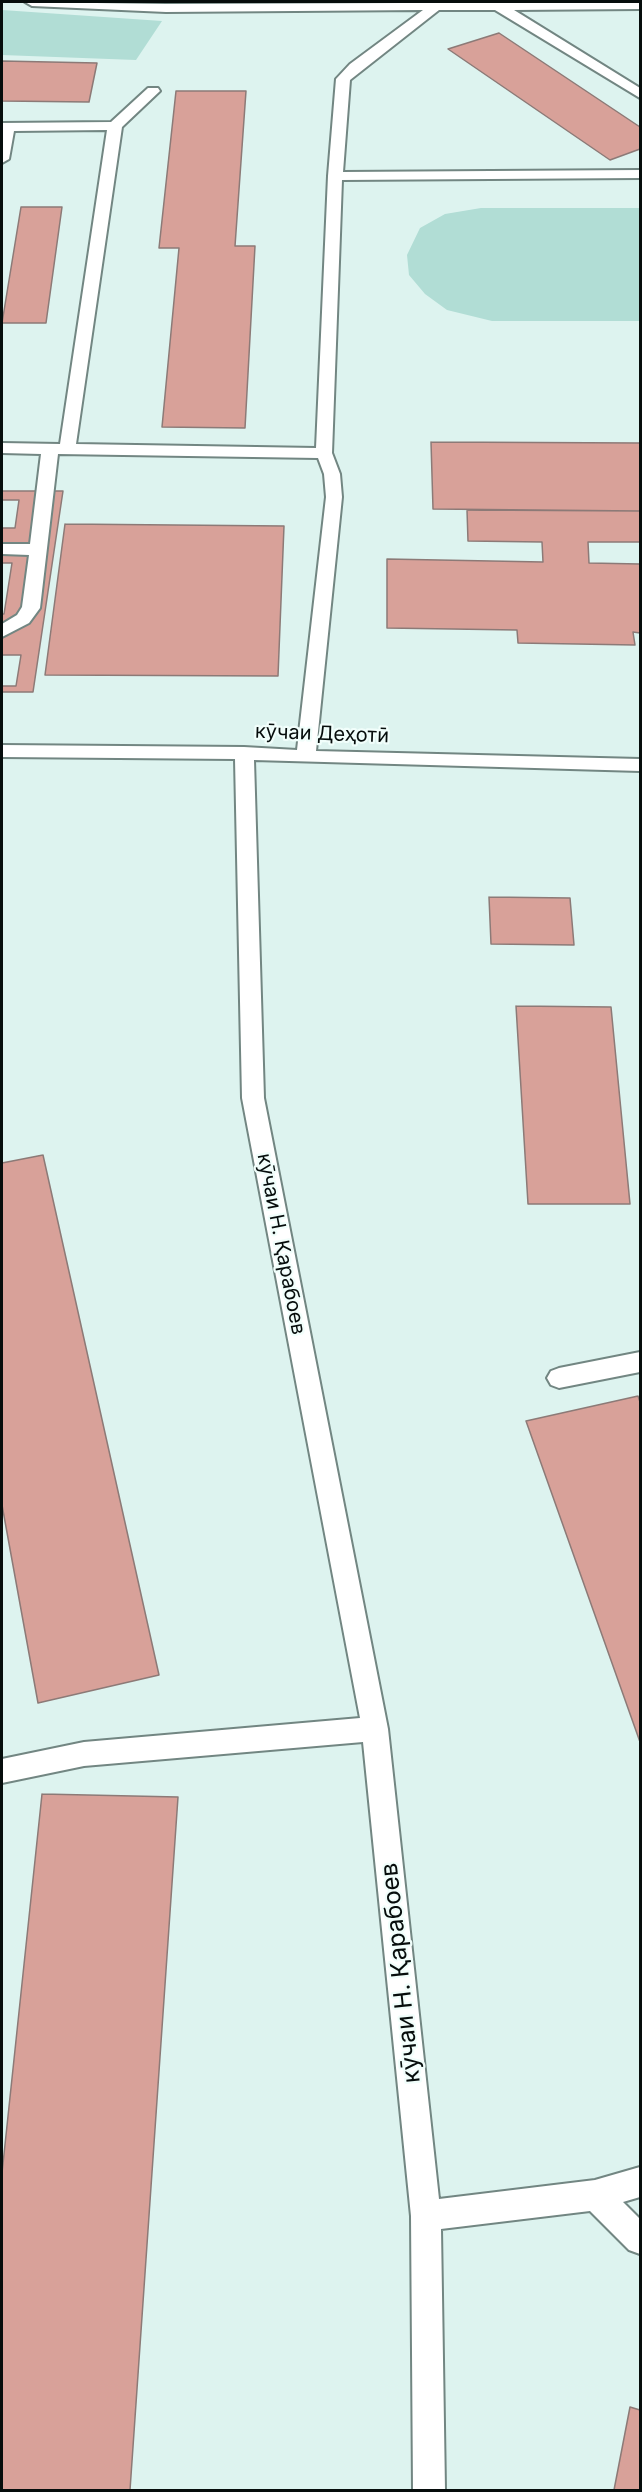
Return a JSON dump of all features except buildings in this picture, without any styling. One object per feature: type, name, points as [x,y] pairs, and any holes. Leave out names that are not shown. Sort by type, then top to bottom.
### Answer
[{"type":"lane","points":[[32,2],[166,8],[640,5]]},
{"type":"lane","points":[[306,757],[334,497],[332,474],[324,453],[335,176],[343,79],[355,67],[445,5]]},
{"type":"lane","points":[[500,7],[640,94]]},
{"type":"lane","points":[[2,631],[23,619],[31,608],[38,550],[58,449],[114,126],[153,91]]},
{"type":"lane","points":[[2,159],[5,127],[114,126]]},
{"type":"lane","points":[[335,176],[640,174]]},
{"type":"lane","points":[[2,448],[324,453]]},
{"type":"lane","points":[[2,549],[38,550]]},
{"type":"lane","name":"кӯчаи Деҳотӣ","points":[[2,751],[244,753],[306,757],[640,765]]},
{"type":"lane","name":"кӯчаи Н. Қарабоев","points":[[244,753],[253,1098],[375,1729],[426,2216],[429,2490]]},
{"type":"lane","points":[[559,1378],[640,1362]]},
{"type":"lane","points":[[2,1771],[84,1754],[375,1729]]},
{"type":"lane","points":[[426,2216],[595,2195],[640,2182]]},
{"type":"lane","points":[[595,2195],[640,2239]]},
{"type":"green space","points":[[2,10],[162,21],[136,60],[2,55]]},
{"type":"green space","points":[[481,208],[640,208],[640,321],[492,321],[447,310],[425,294],[409,275],[407,255],[420,228],[445,214]]}]
